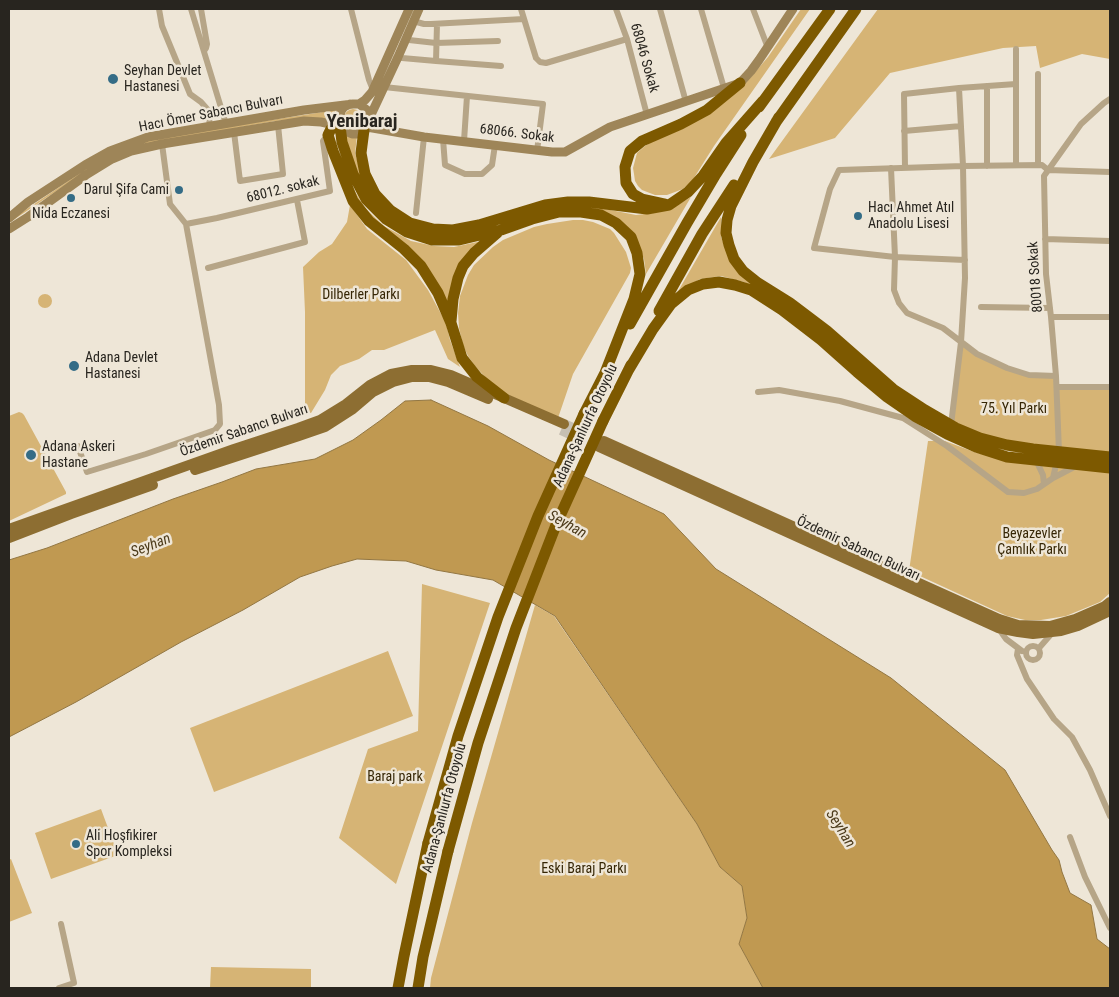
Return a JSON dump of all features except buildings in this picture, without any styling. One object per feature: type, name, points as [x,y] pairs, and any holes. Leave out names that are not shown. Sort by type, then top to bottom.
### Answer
[{"type":"highway","name":"Adana-Şanlıurfa Otoyolu","points":[[398,988],[428,843],[458,736],[498,617],[538,516],[584,414],[655,278],[716,174],[763,101],[830,9]]},
{"type":"highway","name":"Adana-Şanlıurfa Otoyolu","points":[[418,988],[423,957],[448,851],[478,743],[516,628],[556,525],[628,371],[702,234],[779,117],[856,9]]},
{"type":"highway","points":[[669,205],[642,199],[634,194],[626,183],[625,167],[630,151],[642,141],[707,110],[740,83]]},
{"type":"highway","points":[[367,125],[361,153],[365,174],[375,194],[390,210],[410,223],[433,229],[453,230],[479,225],[545,205],[568,202],[588,202],[647,209],[669,205],[688,192],[703,176],[726,143],[763,101]]},
{"type":"highway","points":[[779,117],[753,162],[731,206],[727,220],[726,233],[729,245],[734,259],[743,272],[828,331],[893,389],[951,425],[980,438],[1033,449],[1078,465],[1110,468]]},
{"type":"highway","points":[[504,398],[477,377],[462,358],[451,322],[438,293],[421,266],[404,249],[369,221],[353,201],[328,136],[331,129],[340,126],[342,142],[353,174],[366,199],[386,219],[407,232],[432,240],[459,240],[501,230],[559,212],[601,215],[616,223],[631,238],[638,253],[640,274],[634,298],[603,378]]},
{"type":"highway","points":[[451,322],[453,299],[463,266],[474,253],[501,230]]},
{"type":"highway","points":[[628,371],[653,329],[671,304],[688,290],[703,284],[720,282],[751,290],[782,310],[821,340],[887,397],[916,417],[976,448],[1007,457],[1036,460],[1058,457],[1110,457]]},
{"type":"main road","points":[[409,9],[373,90],[365,100],[344,107],[341,111],[339,121],[343,130],[357,134],[367,125],[418,9]]},
{"type":"main road","points":[[740,83],[768,48],[793,9]]},
{"type":"main road","name":"68066. Sokak","points":[[367,125],[424,137],[537,151],[565,152],[610,127],[740,83]]},
{"type":"main road","name":"Hacı Ömer Sabancı Bulvarı","points":[[9,218],[28,202],[85,165],[110,151],[148,137],[304,110],[354,104]]},
{"type":"main road","points":[[354,104],[367,110],[367,125]]},
{"type":"main road","name":"Hacı Ömer Sabancı Bulvarı","points":[[9,229],[86,175],[131,150],[304,121],[340,126]]},
{"type":"main road","points":[[9,207],[16,207],[28,202]]},
{"type":"main road","name":"Özdemir Sabancı Bulvarı","points":[[9,529],[234,448],[320,420],[391,374],[412,370],[431,370],[451,375],[504,398],[562,427],[448,382],[429,377],[412,377],[393,382],[373,392],[354,409],[325,426],[300,436],[197,469],[9,538]]},
{"type":"main road","name":"Özdemir Sabancı Bulvarı","points":[[1110,602],[1075,619],[1050,626],[1018,625],[999,619],[602,444],[998,628],[1033,634],[1061,631],[1078,626],[1110,611]]},
{"type":"street","points":[[159,9],[162,26],[190,94],[208,110],[210,126]]},
{"type":"street","points":[[191,9],[226,124]]},
{"type":"street","points":[[201,9],[207,44],[204,51]]},
{"type":"street","points":[[351,9],[373,90]]},
{"type":"street","points":[[521,9],[536,58],[540,62],[546,63],[627,39]]},
{"type":"street","points":[[660,9],[686,102]]},
{"type":"street","points":[[701,9],[724,88]]},
{"type":"street","points":[[753,9],[768,48]]},
{"type":"street","name":"68046 Sokak","points":[[618,10],[647,115]]},
{"type":"street","points":[[413,22],[437,24],[524,19]]},
{"type":"street","points":[[436,62],[437,24]]},
{"type":"street","points":[[406,38],[409,40],[436,42],[498,42]]},
{"type":"street","points":[[1016,49],[1016,165]]},
{"type":"street","points":[[398,57],[436,62],[501,66]]},
{"type":"street","points":[[1038,74],[1038,165]]},
{"type":"street","points":[[905,168],[904,94],[1016,84]]},
{"type":"street","points":[[987,86],[987,166]]},
{"type":"street","points":[[384,87],[543,104],[537,151]]},
{"type":"street","points":[[951,425],[960,342],[965,260],[959,88]]},
{"type":"street","points":[[464,141],[468,96]]},
{"type":"street","name":"80018 Sokak","points":[[1053,478],[1058,457],[1057,387],[1046,274],[1044,176],[1081,124],[1110,99]]},
{"type":"street","points":[[234,132],[240,181],[283,174],[278,125]]},
{"type":"street","points":[[904,131],[961,126]]},
{"type":"street","name":"68012. sokak","points":[[186,224],[330,191],[323,140],[328,136]]},
{"type":"street","points":[[416,213],[424,137]]},
{"type":"street","points":[[443,139],[445,165],[464,174],[482,174],[492,165],[495,145]]},
{"type":"street","points":[[78,446],[87,472],[215,430],[220,424],[219,405],[186,224],[170,204],[162,144]]},
{"type":"street","points":[[965,260],[895,257],[814,248],[830,189],[839,170],[1042,165],[1048,170],[1110,172]]},
{"type":"street","points":[[891,168],[895,257],[894,290],[899,303],[907,313],[943,328],[977,354],[1007,368],[1029,375],[1056,376]]},
{"type":"street","points":[[208,268],[304,242],[297,200]]},
{"type":"street","points":[[1045,239],[1110,242]]},
{"type":"street","points":[[980,307],[1050,308]]},
{"type":"street","points":[[1051,317],[1110,317]]},
{"type":"street","points":[[1057,387],[1110,387]]},
{"type":"street","points":[[758,392],[779,390],[840,401],[903,418],[946,446],[1008,492],[1024,493],[1037,489],[1078,465]]},
{"type":"street","points":[[1036,460],[1043,475],[1044,484]]},
{"type":"street","points":[[998,628],[1006,639],[1030,659],[1037,659],[1040,656],[1039,648],[1053,632]]},
{"type":"street","points":[[1026,654],[1030,646],[1039,648]]},
{"type":"street","points":[[1018,649],[1017,655],[1027,679],[1054,719],[1072,738],[1090,770],[1110,816]]},
{"type":"street","points":[[1070,837],[1085,876],[1110,928]]},
{"type":"street","points":[[59,988],[74,983],[61,924]]},
{"type":"green space","points":[[801,9],[810,9],[714,146],[692,181],[683,189],[667,195],[655,195],[642,190],[635,181],[633,168],[637,153],[751,77],[768,57]]},
{"type":"green space","points":[[878,9],[1110,9],[1110,59],[1082,54],[1040,68],[1036,46],[1003,48],[890,73],[835,138],[769,159]]},
{"type":"green space","points":[[349,109],[357,109],[362,114],[360,125],[349,127],[344,122],[344,114]]},
{"type":"green space","points":[[336,110],[331,119],[276,121],[142,144],[92,167],[9,223],[9,221],[101,159],[137,143]]},
{"type":"green space","points":[[346,136],[357,136],[355,153],[363,180],[377,201],[390,214],[429,232],[461,232],[538,210],[565,205],[585,205],[636,215],[653,213],[674,207],[691,197],[646,274],[644,259],[638,244],[625,226],[608,215],[583,208],[566,208],[539,213],[461,235],[446,237],[416,232],[399,225],[375,203],[360,182]]},
{"type":"green space","points":[[351,185],[365,208],[384,226],[411,241],[434,246],[454,247],[482,241],[447,309],[437,286],[361,207]]},
{"type":"green space","name":"Dilberler Parkı","points":[[350,205],[367,229],[406,260],[428,290],[446,323],[460,367],[448,359],[435,330],[384,350],[372,350],[359,359],[340,366],[331,375],[325,390],[311,413],[305,412],[303,267],[319,252],[332,244],[347,222]]},
{"type":"green space","points":[[721,217],[721,237],[729,258],[746,278],[800,313],[889,389],[922,413],[958,433],[985,443],[1015,450],[1047,454],[1046,456],[984,445],[957,435],[921,415],[862,372],[820,332],[761,291],[744,282],[721,276],[700,279],[677,293]]},
{"type":"green space","points":[[573,220],[593,222],[610,229],[626,252],[631,268],[630,273],[573,374],[558,418],[507,395],[487,379],[475,366],[463,345],[458,313],[460,296],[468,275],[474,265],[493,247],[503,240],[534,227]]},
{"type":"green space","points":[[42,294],[48,294],[52,301],[48,308],[42,308],[38,304],[38,298]]},
{"type":"green space","name":"75. Yıl Parkı","points":[[961,342],[977,354],[1029,375],[1056,376],[1057,387],[1110,387],[1110,457],[1007,445],[951,425]]},
{"type":"green space","name":"Adana Askeri Hastane","points":[[19,412],[24,415],[66,494],[9,521],[9,416]]},
{"type":"green space","name":"Beyazevler Çamlık Parkı","points":[[928,441],[945,441],[977,453],[1110,473],[1110,593],[1100,602],[1066,616],[1041,620],[1025,620],[1007,616],[909,571]]},
{"type":"green space","name":"Baraj park","points":[[422,584],[490,603],[396,884],[339,838],[368,749],[418,731]]},
{"type":"green space","name":"Eski Baraj Parkı","points":[[535,605],[554,616],[697,824],[720,867],[742,886],[747,918],[739,944],[763,988],[430,988],[472,823]]},
{"type":"green space","points":[[388,651],[413,716],[214,792],[190,728]]},
{"type":"green space","name":"Ali Hoşfikirer Spor Kompleksi","points":[[101,809],[118,855],[51,879],[35,833]]},
{"type":"green space","points":[[11,859],[32,913],[9,922],[9,860]]},
{"type":"green space","points":[[211,967],[311,969],[311,988],[210,988]]},
{"type":"water","name":"Seyhan","points":[[431,400],[488,426],[549,460],[664,514],[716,569],[891,678],[1005,770],[1059,860],[1070,893],[1091,905],[1097,939],[1110,949],[1110,988],[763,988],[739,944],[747,918],[742,886],[720,867],[697,824],[555,616],[493,580],[436,570],[406,561],[357,559],[332,566],[300,577],[76,702],[9,737],[9,560],[47,548],[256,469],[315,459],[353,440],[405,401]]},
{"type":"tunnel","points":[[564,424],[603,441]]},
{"type":"tunnel","points":[[561,430],[599,447]]},
{"type":"place","name":"Seyhan Devlet Hastanesi","points":[[113,79]]},
{"type":"place","name":"Darul Şifa Cami","points":[[179,190]]},
{"type":"place","name":"Nida Eczanesi","points":[[71,198]]},
{"type":"place","name":"Hacı Ahmet Atıl Anadolu Lisesi","points":[[858,216]]},
{"type":"place","name":"Adana Devlet Hastanesi","points":[[74,366]]},
{"type":"place","name":"Adana Askeri Hastane","points":[[31,455]]},
{"type":"place","name":"Ali Hoşfikirer Spor Kompleksi","points":[[76,844]]},
{"type":"district","name":"Yenibaraj","points":[[362,122]]}]
